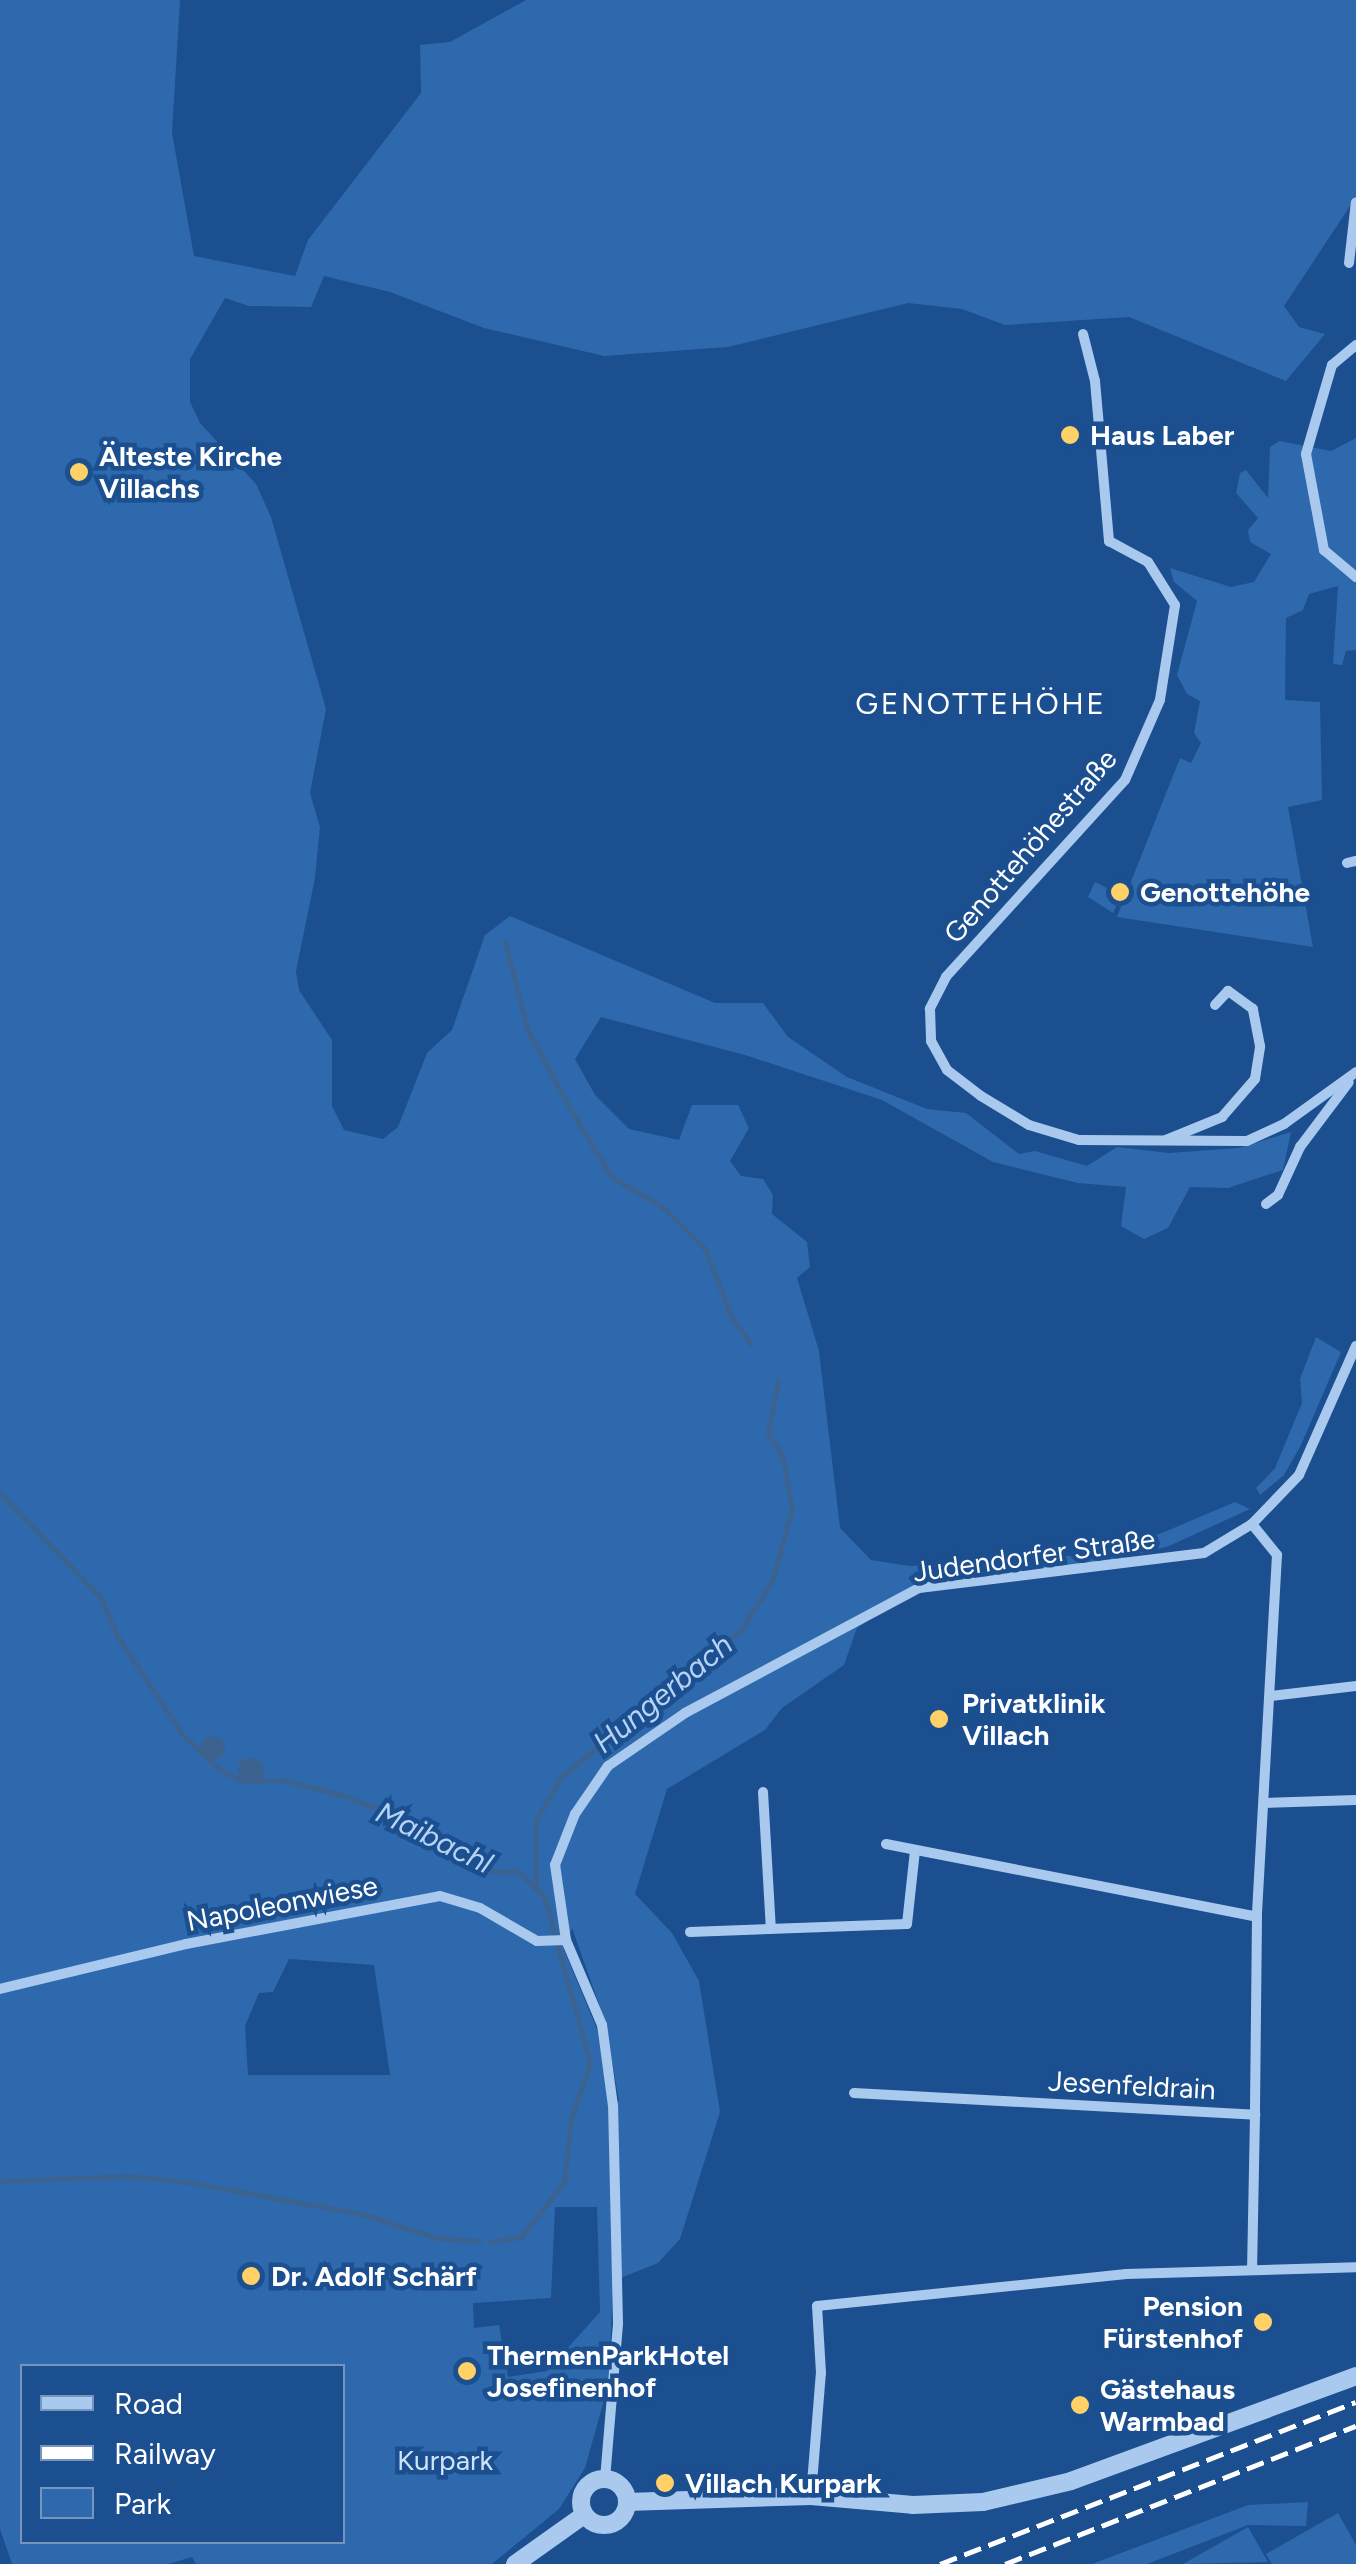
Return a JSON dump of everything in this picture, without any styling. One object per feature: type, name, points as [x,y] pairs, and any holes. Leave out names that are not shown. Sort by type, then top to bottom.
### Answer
[{"type":"street","points":[[1348,262],[1356,202]]},
{"type":"street","name":"Genottehöhestraße","points":[[1083,334],[1094,381],[1108,541],[1148,562],[1175,605],[1162,690],[1125,780],[953,967],[930,1009],[929,1032],[947,1070],[1029,1124],[1079,1140],[1155,1144],[1246,1140],[1284,1124],[1356,1072]]},
{"type":"street","points":[[1356,345],[1332,365],[1306,454],[1324,550],[1356,578]]},
{"type":"street","name":"Genottehöhestraße","points":[[1155,1144],[1222,1117],[1256,1079],[1260,1046],[1253,1008],[1233,992],[1223,992],[1215,1004]]},
{"type":"street","name":"Genottehöhestraße","points":[[1266,1204],[1278,1195],[1300,1147],[1356,1072]]},
{"type":"street","name":"Judendorfer Straße","points":[[605,2479],[618,2323],[613,2106],[602,2025],[563,1941],[555,1865],[575,1814],[608,1766],[685,1713],[919,1588],[1204,1553],[1252,1524],[1299,1475],[1356,1346]]},
{"type":"street","points":[[1252,1524],[1278,1555],[1257,1918],[1255,2115]]},
{"type":"street","points":[[1271,1696],[1356,1686]]},
{"type":"street","points":[[763,1792],[771,1929]]},
{"type":"street","points":[[1264,1803],[1356,1800]]},
{"type":"street","points":[[886,1844],[1257,1918]]},
{"type":"street","points":[[690,1932],[907,1924],[915,1850]]},
{"type":"street","name":"Napoleonwiese","points":[[0,1990],[186,1944],[440,1896],[546,1941],[563,1941]]},
{"type":"street","name":"Jesenfeldrain","points":[[854,2093],[1255,2115],[1252,2268]]},
{"type":"street","points":[[811,2496],[822,2374],[817,2306],[858,2297],[1252,2268],[1356,2267]]},
{"type":"street","points":[[627,2502],[811,2496],[943,2505],[1039,2491],[1356,2376]]},
{"type":"street","points":[[584,2515],[583,2492],[605,2479],[623,2489],[627,2502]]},
{"type":"street","points":[[584,2515],[610,2524],[627,2502]]},
{"type":"street","points":[[515,2564],[584,2515]]},
{"type":"green space","name":"Kurpark","points":[[0,0],[180,0],[172,133],[194,256],[295,276],[308,240],[421,93],[420,45],[450,42],[526,0],[1356,0],[1356,197],[1284,306],[1299,327],[1325,334],[1286,381],[1129,317],[1005,325],[962,309],[908,303],[728,347],[604,356],[484,328],[390,292],[324,276],[311,307],[249,306],[225,298],[190,359],[190,402],[200,423],[256,484],[271,517],[326,709],[310,793],[320,827],[315,878],[296,971],[299,990],[332,1040],[332,1106],[344,1130],[383,1139],[398,1127],[427,1053],[452,1030],[485,935],[510,916],[715,1003],[763,1003],[788,1037],[847,1077],[927,1109],[966,1113],[1019,1154],[1035,1151],[1087,1166],[1117,1147],[1169,1153],[1239,1148],[1291,1132],[1283,1170],[1228,1188],[1190,1187],[1168,1228],[1144,1239],[1121,1226],[1126,1187],[1078,1183],[993,1162],[882,1100],[745,1055],[601,1017],[575,1059],[595,1095],[629,1129],[679,1140],[692,1105],[738,1105],[749,1128],[730,1161],[741,1176],[763,1179],[773,1195],[772,1214],[807,1242],[810,1267],[797,1278],[819,1351],[840,1528],[871,1560],[910,1566],[1081,1555],[1162,1533],[1235,1502],[1250,1509],[1169,1546],[1114,1560],[910,1591],[857,1628],[844,1665],[782,1708],[765,1730],[667,1789],[635,1894],[672,1933],[699,1981],[720,2112],[680,2239],[658,2263],[613,2281],[609,2382],[585,2468],[559,2509],[492,2564],[196,2564],[192,2557],[168,2564],[12,2564],[0,2529]],"holes":[[[572,1928],[605,2021],[619,2101],[608,2099],[597,2029],[564,1950]],[[289,1959],[374,1965],[390,2075],[248,2075],[245,2026],[259,1993],[273,1992]],[[555,2207],[597,2207],[600,2312],[547,2371],[508,2377],[499,2325],[474,2328],[473,2303],[551,2298]]]},
{"type":"green space","points":[[1356,438],[1356,650],[1346,651],[1342,665],[1333,664],[1338,586],[1309,594],[1303,610],[1286,618],[1285,700],[1320,702],[1322,800],[1288,807],[1313,947],[1117,917],[1180,758],[1191,763],[1201,743],[1194,733],[1200,701],[1187,694],[1177,675],[1197,601],[1174,582],[1170,568],[1231,587],[1254,582],[1271,554],[1250,542],[1248,530],[1258,518],[1236,493],[1240,473],[1246,470],[1268,498],[1270,447],[1279,441],[1331,451]]},
{"type":"green space","points":[[1095,882],[1121,895],[1113,913],[1088,897]]},
{"type":"green space","points":[[1316,1337],[1341,1352],[1301,1445],[1284,1475],[1260,1495],[1256,1488],[1275,1468],[1302,1403],[1300,1379]]},
{"type":"green space","points":[[1308,2502],[1306,2526],[1248,2525],[1147,2564],[1092,2564],[1248,2505]]},
{"type":"green space","points":[[1338,2513],[1356,2545],[1356,2564],[1272,2564],[1266,2554]]},
{"type":"green space","points":[[1248,2527],[1268,2562],[1183,2564]]},
{"type":"shaded area","points":[[213,1736],[222,1739],[222,1757],[213,1760],[204,1757],[201,1748],[204,1739]]},
{"type":"shaded area","points":[[251,1758],[260,1762],[264,1771],[260,1780],[251,1784],[242,1780],[238,1771],[242,1762]]},
{"type":"waterway","points":[[505,942],[528,1031],[577,1121],[612,1177],[664,1208],[705,1249],[732,1318],[751,1344]]},
{"type":"waterway","name":"Hungerbach","points":[[536,1887],[536,1820],[561,1777],[741,1630],[772,1581],[792,1509],[783,1458],[768,1433],[778,1380]]},
{"type":"waterway","name":"Maibachl","points":[[0,1493],[100,1597],[118,1637],[182,1734],[218,1768],[241,1781],[284,1780],[345,1796],[436,1833],[493,1872],[518,1871],[544,1896],[590,2063],[571,2119],[564,2182],[521,2237],[490,2242]]},
{"type":"waterway","name":"Maibachl","points":[[0,2181],[129,2176],[188,2182],[366,2215],[437,2238],[479,2241]]},
{"type":"railway","points":[[940,2564],[1356,2402]]},
{"type":"railway","points":[[1005,2564],[1356,2426]]},
{"type":"place","name":"Haus Laber","points":[[1070,435]]},
{"type":"place","name":"Älteste Kirche Villachs","points":[[79,472]]},
{"type":"place","name":"Genottehöhe","points":[[1120,892]]},
{"type":"place","name":"Privatklinik Villach","points":[[939,1719]]},
{"type":"place","name":"Dr. Adolf Schärf","points":[[251,2276]]},
{"type":"place","name":"Pension Fürstenhof","points":[[1263,2322]]},
{"type":"place","name":"ThermenParkHotel Josefinenhof","points":[[467,2371]]},
{"type":"place","name":"Gästehaus Warmbad","points":[[1080,2405]]},
{"type":"place","name":"Villach Kurpark","points":[[665,2483]]},
{"type":"district","name":"GENOTTEHÖHE","points":[[981,704]]}]
